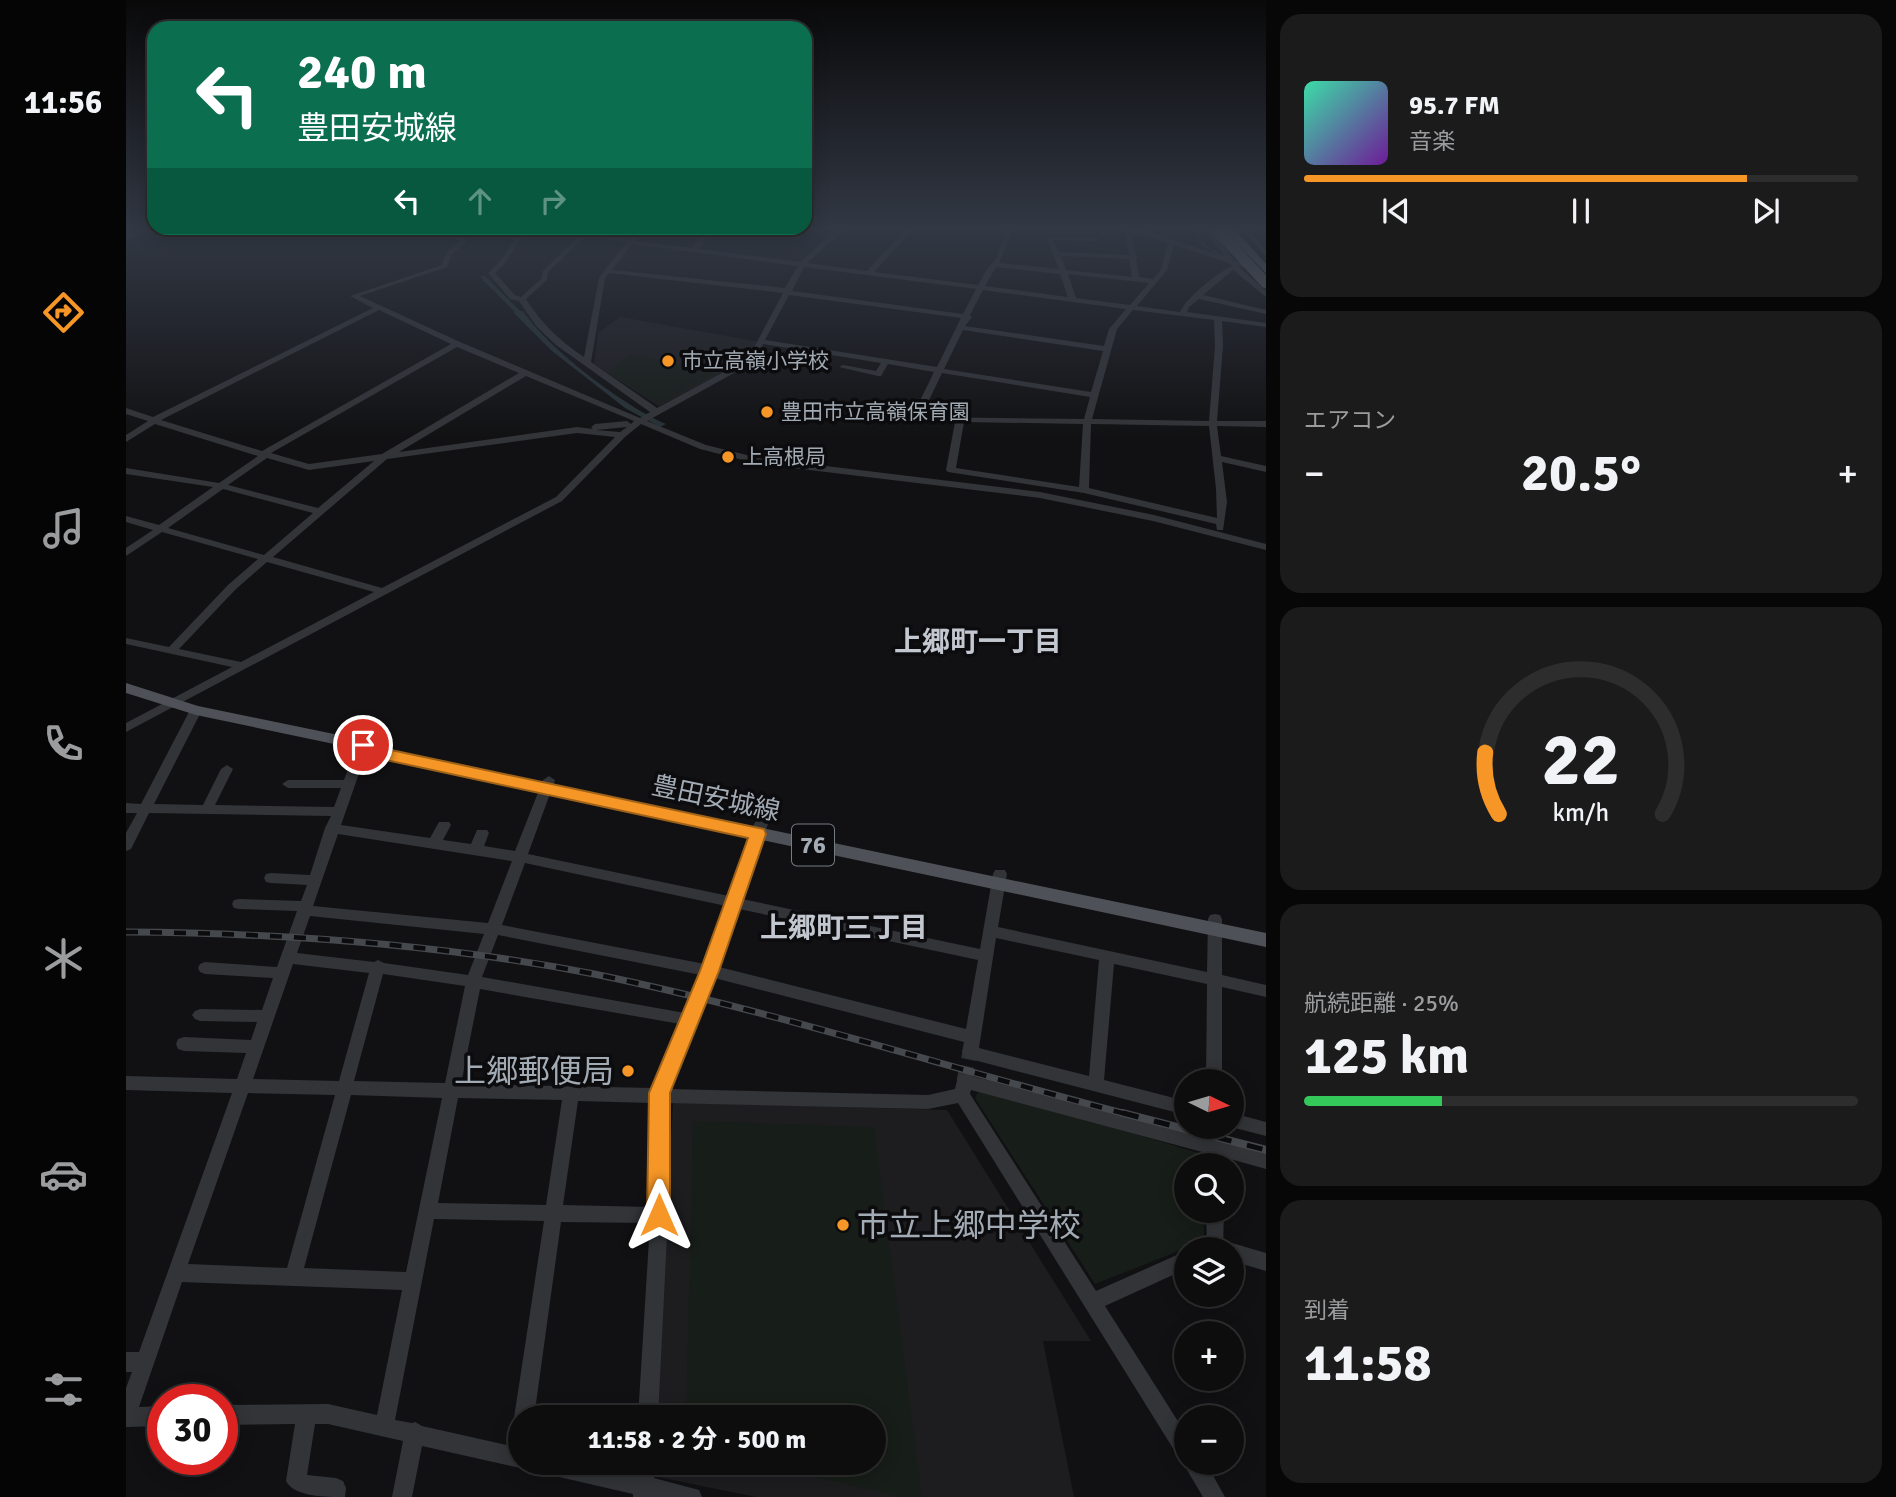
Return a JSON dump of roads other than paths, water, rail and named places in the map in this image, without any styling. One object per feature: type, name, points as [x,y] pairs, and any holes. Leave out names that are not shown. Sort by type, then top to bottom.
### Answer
[{"type":"main road","name":"豊田安城線","points":[[126,688],[196,710],[363,745],[372,751],[547,784],[1216,924],[1266,930]]},
{"type":"main road","name":"豊田安城線","points":[[1216,924],[1266,940]]},
{"type":"street","points":[[360,299],[525,373],[648,417],[703,447],[759,461],[1041,495],[1220,529]]},
{"type":"street","points":[[522,299],[539,324],[559,343],[587,363],[648,417]]},
{"type":"street","points":[[587,363],[598,299]]},
{"type":"street","points":[[126,728],[381,591],[551,504],[566,493],[622,435],[648,417],[751,360],[785,299]]},
{"type":"street","points":[[838,299],[968,317]]},
{"type":"street","points":[[977,299],[915,419],[1266,424]]},
{"type":"street","points":[[1064,299],[1266,325]]},
{"type":"street","points":[[1084,490],[1087,422],[1113,329],[1140,299]]},
{"type":"street","points":[[1182,315],[1194,299]]},
{"type":"street","points":[[1209,299],[1266,312]]},
{"type":"street","points":[[126,439],[155,420],[378,308]]},
{"type":"street","points":[[1218,320],[1221,335],[1213,423],[1218,458],[1220,529]]},
{"type":"street","points":[[962,328],[1108,349]]},
{"type":"street","points":[[762,342],[1094,395]]},
{"type":"street","points":[[126,553],[264,454],[457,344]]},
{"type":"street","points":[[843,367],[878,374],[885,363]]},
{"type":"street","points":[[170,652],[232,587],[384,457],[525,373]]},
{"type":"street","points":[[126,411],[309,467],[627,424]]},
{"type":"street","points":[[960,421],[951,470],[1084,490],[1220,529],[1266,547]]},
{"type":"street","points":[[577,430],[622,435]]},
{"type":"street","points":[[1218,458],[1266,469]]},
{"type":"street","points":[[126,471],[220,486],[322,512]]},
{"type":"street","points":[[126,519],[269,557],[381,591]]},
{"type":"street","points":[[126,641],[242,666]]},
{"type":"street","points":[[126,846],[196,710]]},
{"type":"street","points":[[147,1416],[126,1416],[135,1362],[176,1273],[363,745]]},
{"type":"street","points":[[207,809],[227,769]]},
{"type":"street","points":[[288,784],[348,784]]},
{"type":"street","points":[[384,1427],[474,979],[547,784]]},
{"type":"street","points":[[126,808],[338,811]]},
{"type":"street","points":[[434,844],[444,825]]},
{"type":"street","points":[[332,828],[521,857],[987,956]]},
{"type":"street","points":[[649,1405],[659,1215],[659,1093],[710,971],[760,829]]},
{"type":"street","points":[[476,850],[482,833]]},
{"type":"street","points":[[271,878],[314,880]]},
{"type":"street","points":[[999,879],[970,1052],[1174,1105]]},
{"type":"street","points":[[239,904],[304,908],[494,929],[710,971],[972,1037]]},
{"type":"street","points":[[1214,1069],[1213,979],[1216,924]]},
{"type":"street","points":[[991,931],[1266,991]]},
{"type":"street","points":[[1096,1085],[1107,957]]},
{"type":"street","points":[[205,968],[378,966],[474,979],[691,1020]]},
{"type":"street","points":[[293,1277],[378,966]]},
{"type":"street","points":[[200,1015],[265,1016]]},
{"type":"street","points":[[184,1044],[254,1047]]},
{"type":"street","points":[[1174,1431],[962,1095],[964,1081],[1202,1153]]},
{"type":"street","points":[[126,1083],[243,1084],[451,1092],[659,1093],[928,1102],[962,1095]]},
{"type":"street","points":[[526,1405],[572,1093]]},
{"type":"street","points":[[1244,1123],[1266,1129]]},
{"type":"street","points":[[1244,1159],[1266,1161]]},
{"type":"street","points":[[428,1211],[659,1215]]},
{"type":"street","points":[[1244,1256],[1266,1262]]},
{"type":"street","points":[[1094,1301],[1174,1265]]},
{"type":"street","points":[[176,1273],[414,1281]]},
{"type":"street","points":[[238,1415],[328,1413],[508,1452]]},
{"type":"street","points":[[307,1414],[296,1481],[303,1485],[336,1488],[335,1497]]},
{"type":"street","points":[[402,1497],[415,1432]]},
{"type":"street","points":[[585,1475],[643,1491],[692,1497]]},
{"type":"street","points":[[1201,1475],[1215,1497]]},
{"type":"waterway","points":[[505,299],[528,322]]},
{"type":"tunnel","points":[[964,1081],[970,1052]]},
{"type":"railway","points":[[126,932],[361,942],[478,955],[594,974],[729,1005],[1130,1115]]},
{"type":"railway","points":[[1123,1113],[1266,1150]]},
{"type":"place","name":"市立高嶺小学校","points":[[668,361]]},
{"type":"place","name":"豊田市立高嶺保育園","points":[[767,412]]},
{"type":"place","name":"上高根局","points":[[728,457]]},
{"type":"place","name":"上郷郵便局","points":[[628,1071]]},
{"type":"place","name":"市立上郷中学校","points":[[843,1225]]},
{"type":"district","name":"上郷町一丁目","points":[[978,641]]},
{"type":"district","name":"上郷町三丁目","points":[[844,927]]}]
